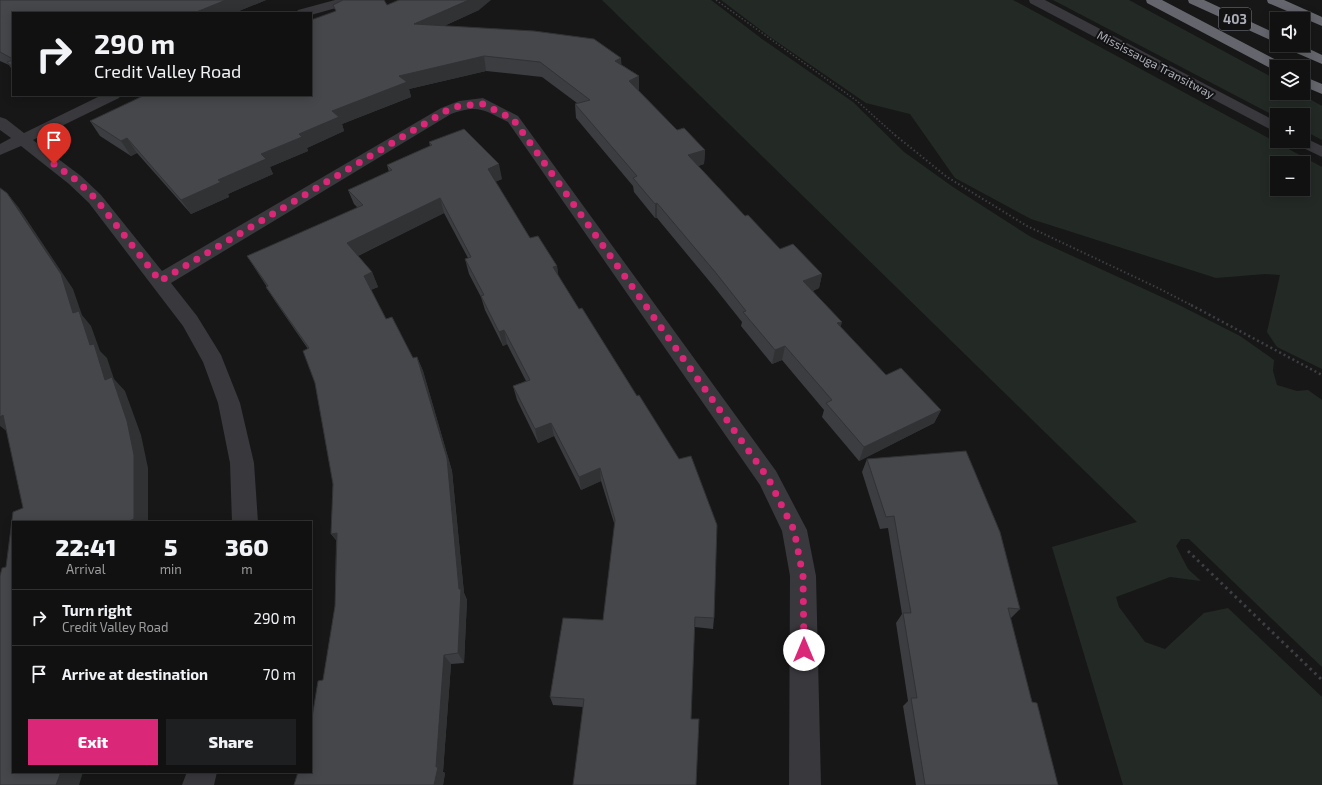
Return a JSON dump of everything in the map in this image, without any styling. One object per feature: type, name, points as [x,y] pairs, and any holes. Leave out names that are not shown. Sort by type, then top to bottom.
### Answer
[{"type":"highway","points":[[1152,0],[1270,62]]},
{"type":"highway","name":"403","points":[[1194,0],[1270,36]]},
{"type":"highway","points":[[1274,0],[1322,22]]},
{"type":"highway","points":[[1302,0],[1322,8]]},
{"type":"highway","points":[[1305,52],[1322,60]]},
{"type":"highway","points":[[1310,84],[1322,90]]},
{"type":"street","points":[[307,12],[349,0]]},
{"type":"street","name":"Mississauga Transitway","points":[[1035,0],[1270,124]]},
{"type":"street","points":[[0,150],[112,96]]},
{"type":"street","points":[[160,281],[446,111],[459,106],[483,104],[513,119],[768,478],[794,530],[803,576],[805,785]]},
{"type":"street","points":[[0,122],[76,180],[95,198],[190,321],[213,361],[230,402],[242,464],[245,521]]},
{"type":"street","points":[[1310,146],[1322,152]]},
{"type":"street","points":[[198,785],[202,773]]},
{"type":"path","points":[[716,0],[857,101],[908,147],[947,177],[1027,226],[1158,288],[1322,375]]},
{"type":"path","points":[[1188,551],[1322,680]]},
{"type":"shaded area","points":[[602,0],[711,0],[762,39],[853,102],[904,152],[953,187],[1031,237],[1179,305],[1240,336],[1274,360],[1273,371],[1277,385],[1297,391],[1308,390],[1322,400],[1322,667],[1189,539],[1181,539],[1176,546],[1188,569],[1201,581],[1170,577],[1116,597],[1119,607],[1145,642],[1165,649],[1204,613],[1228,608],[1322,697],[1322,785],[1123,785],[1052,547],[1137,522]]},
{"type":"shaded area","points":[[721,0],[1013,0],[1270,139],[1270,148],[1287,148],[1302,156],[1270,156],[1270,196],[1310,196],[1310,161],[1322,167],[1322,369],[1277,347],[1267,332],[1280,275],[1265,274],[1216,278],[1031,219],[955,178],[910,114],[866,103],[770,37]]},
{"type":"shaded area","points":[[1053,0],[1129,0],[1270,76],[1270,100],[1310,99],[1322,106],[1322,140],[1310,134],[1310,108],[1270,108],[1270,113]]},
{"type":"building","points":[[0,0],[226,0],[196,12],[12,12],[12,58],[0,52]]},
{"type":"building","points":[[343,0],[384,0],[387,5],[399,0],[469,0],[414,24],[534,31],[594,39],[621,58],[615,61],[639,76],[629,81],[677,130],[684,128],[705,150],[688,155],[745,216],[748,215],[780,249],[793,244],[822,274],[803,281],[842,322],[837,323],[886,375],[901,368],[941,410],[864,447],[826,403],[832,400],[785,346],[775,350],[743,312],[746,311],[716,273],[657,203],[655,204],[633,178],[637,176],[575,104],[590,100],[540,62],[484,56],[399,76],[407,82],[332,111],[339,117],[299,134],[302,137],[261,154],[266,159],[218,180],[221,182],[181,200],[127,138],[121,141],[90,121],[143,96],[312,96],[312,20],[336,11],[333,5]]},
{"type":"building","points":[[12,60],[12,66],[7,62]]},
{"type":"building","points":[[464,129],[499,164],[488,169],[530,238],[538,236],[557,266],[553,267],[579,309],[582,308],[637,396],[639,395],[679,459],[691,456],[717,525],[714,618],[695,617],[691,719],[699,719],[696,785],[573,785],[584,699],[550,697],[563,618],[603,620],[615,520],[600,468],[579,477],[551,423],[535,429],[513,386],[530,380],[504,330],[499,332],[481,296],[484,295],[465,259],[471,257],[440,198],[347,243],[372,272],[364,276],[386,319],[392,317],[413,358],[417,357],[447,458],[459,589],[461,589],[458,653],[444,655],[436,767],[438,767],[434,785],[294,785],[298,773],[312,773],[312,718],[318,681],[323,680],[335,606],[337,533],[331,534],[333,484],[315,383],[303,351],[309,348],[266,287],[268,286],[247,256],[363,205],[348,190],[392,170],[387,165],[432,145],[429,142]]},
{"type":"building","points":[[0,188],[7,193],[61,274],[73,313],[79,311],[90,345],[94,344],[105,380],[112,377],[127,421],[134,455],[134,519],[129,521],[12,521],[12,773],[61,773],[56,785],[0,785],[0,576],[2,568],[6,567],[13,512],[23,508],[3,415],[0,417]]},
{"type":"building","points":[[966,451],[1000,532],[1020,609],[1008,608],[1032,702],[1037,703],[1058,785],[925,785],[911,698],[917,698],[903,613],[911,613],[894,516],[886,517],[867,459]]},
{"type":"route","points":[[54,164],[76,180],[95,198],[160,281],[197,261],[446,111],[459,106],[483,104],[513,119],[768,478],[794,530],[803,576],[804,650]]}]
